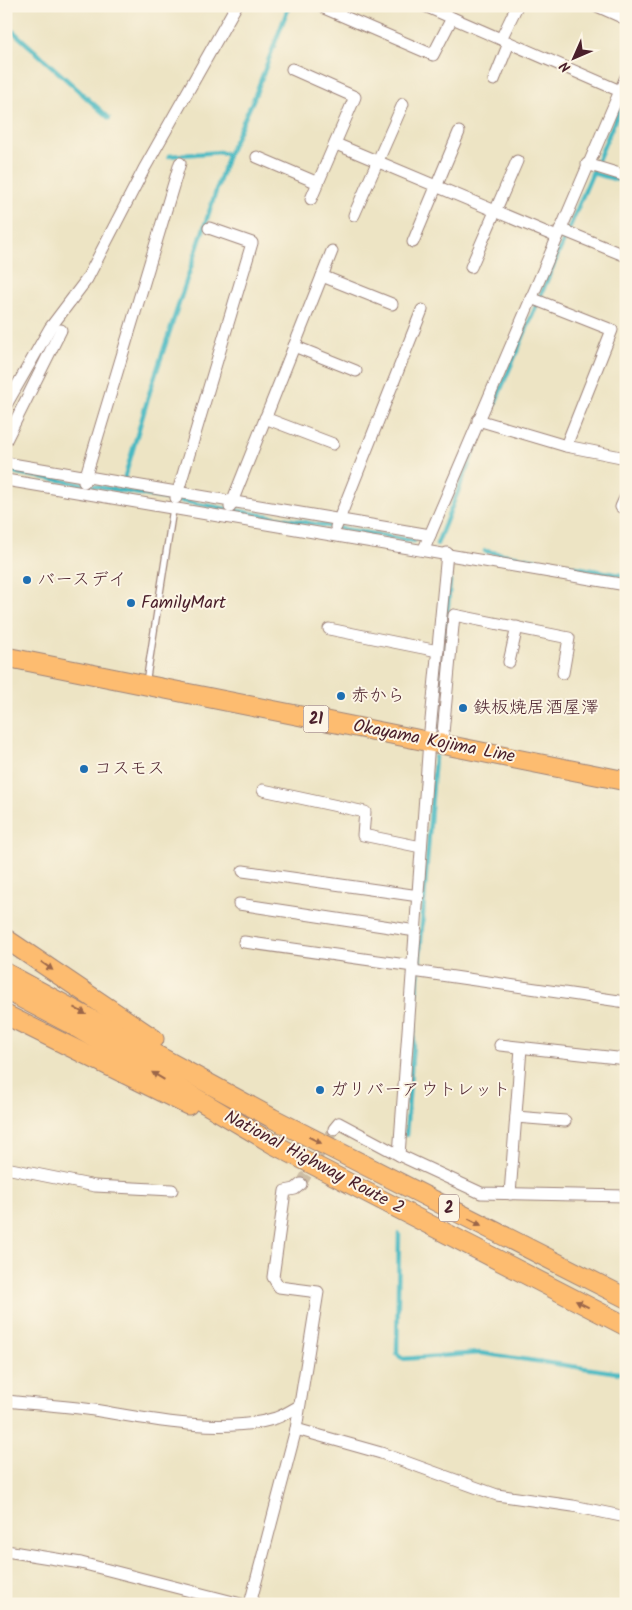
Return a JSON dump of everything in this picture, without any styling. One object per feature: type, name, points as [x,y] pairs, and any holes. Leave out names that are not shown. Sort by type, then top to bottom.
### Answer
[{"type":"main road","name":"Okayama Kojima Line","points":[[6,657],[626,781]]},
{"type":"main road","name":"2","points":[[6,939],[96,1002],[272,1118]]},
{"type":"main road","name":"National Highway Route 2","points":[[6,972],[272,1118],[626,1298]]},
{"type":"main road","name":"National Highway Route 2","points":[[6,990],[69,1023],[275,1145],[626,1326]]},
{"type":"main road","name":"2","points":[[6,1015],[150,1088],[275,1145]]},
{"type":"street","points":[[6,405],[50,328],[87,279],[144,169],[236,6]]},
{"type":"street","points":[[325,6],[324,8],[433,56],[452,18]]},
{"type":"street","points":[[425,6],[620,92]]},
{"type":"street","points":[[494,80],[517,6]]},
{"type":"street","points":[[597,6],[626,19]]},
{"type":"street","points":[[292,68],[355,97],[311,198]]},
{"type":"street","points":[[424,549],[478,420],[536,300],[592,166],[626,77]]},
{"type":"street","points":[[354,215],[376,161],[403,104]]},
{"type":"street","points":[[413,242],[458,132]]},
{"type":"street","points":[[336,144],[496,211],[626,256]]},
{"type":"street","points":[[257,157],[318,183]]},
{"type":"street","points":[[471,268],[517,161]]},
{"type":"street","points":[[83,485],[180,163]]},
{"type":"street","points":[[592,166],[626,176]]},
{"type":"street","points":[[176,500],[252,243],[210,228]]},
{"type":"street","points":[[230,510],[332,250]]},
{"type":"street","points":[[322,276],[392,304]]},
{"type":"street","points":[[536,300],[612,330],[566,446]]},
{"type":"street","points":[[336,528],[422,310]]},
{"type":"street","points":[[6,440],[61,330]]},
{"type":"street","points":[[294,346],[356,371]]},
{"type":"street","points":[[265,418],[333,444]]},
{"type":"street","points":[[478,420],[566,446],[626,458]]},
{"type":"street","points":[[6,463],[83,485],[123,483],[176,500],[336,528],[447,554],[626,585]]},
{"type":"street","points":[[6,480],[83,485],[336,528],[430,535]]},
{"type":"street","points":[[399,1155],[416,971],[416,931],[421,847],[435,743],[446,632],[447,554]]},
{"type":"street","points":[[435,743],[438,651],[454,615],[570,638],[563,673]]},
{"type":"street","points":[[508,662],[516,628]]},
{"type":"street","points":[[329,629],[438,651]]},
{"type":"street","points":[[263,790],[365,812],[363,835],[421,847]]},
{"type":"street","points":[[243,871],[419,896]]},
{"type":"street","points":[[239,904],[416,931]]},
{"type":"street","points":[[244,942],[416,971],[626,1002]]},
{"type":"street","points":[[500,1045],[626,1059]]},
{"type":"street","points":[[510,1194],[521,1048]]},
{"type":"street","points":[[516,1117],[565,1121]]},
{"type":"street","points":[[334,1129],[339,1123],[399,1155],[481,1193],[626,1196]]},
{"type":"street","points":[[6,1168],[95,1186],[172,1190]]},
{"type":"street","points":[[250,1604],[296,1429],[318,1292],[279,1287],[274,1278],[285,1191],[295,1189],[301,1184]]},
{"type":"street","points":[[6,1401],[78,1408],[170,1422],[218,1424],[247,1423],[276,1418],[300,1406]]},
{"type":"street","points":[[296,1429],[381,1453],[497,1495],[573,1506],[626,1517]]},
{"type":"street","points":[[6,1551],[81,1563],[241,1604]]},
{"type":"lane","points":[[145,685],[176,500]]},
{"type":"waterway","points":[[121,490],[150,391],[228,155],[254,98],[289,6]]},
{"type":"waterway","points":[[6,25],[109,118]]},
{"type":"waterway","points":[[492,410],[626,94]]},
{"type":"waterway","points":[[169,156],[220,152],[228,155]]},
{"type":"waterway","points":[[592,173],[626,182]]},
{"type":"waterway","points":[[437,544],[482,431]]},
{"type":"waterway","points":[[6,471],[414,541]]},
{"type":"waterway","points":[[485,551],[626,576]]},
{"type":"waterway","points":[[437,732],[450,581]]},
{"type":"waterway","points":[[406,1135],[435,757]]},
{"type":"waterway","points":[[399,1234],[397,1353],[402,1359],[480,1353],[626,1374]]},
{"type":"tunnel","points":[[301,1184],[334,1129]]},
{"type":"place","name":"バースデイ","points":[[27,580]]},
{"type":"place","name":"FamilyMart","points":[[131,603]]},
{"type":"place","name":"赤から","points":[[341,696]]},
{"type":"place","name":"鉄板焼居酒屋澤","points":[[463,708]]},
{"type":"place","name":"コスモス","points":[[84,769]]},
{"type":"place","name":"ガリバーアウトレット","points":[[320,1090]]}]
